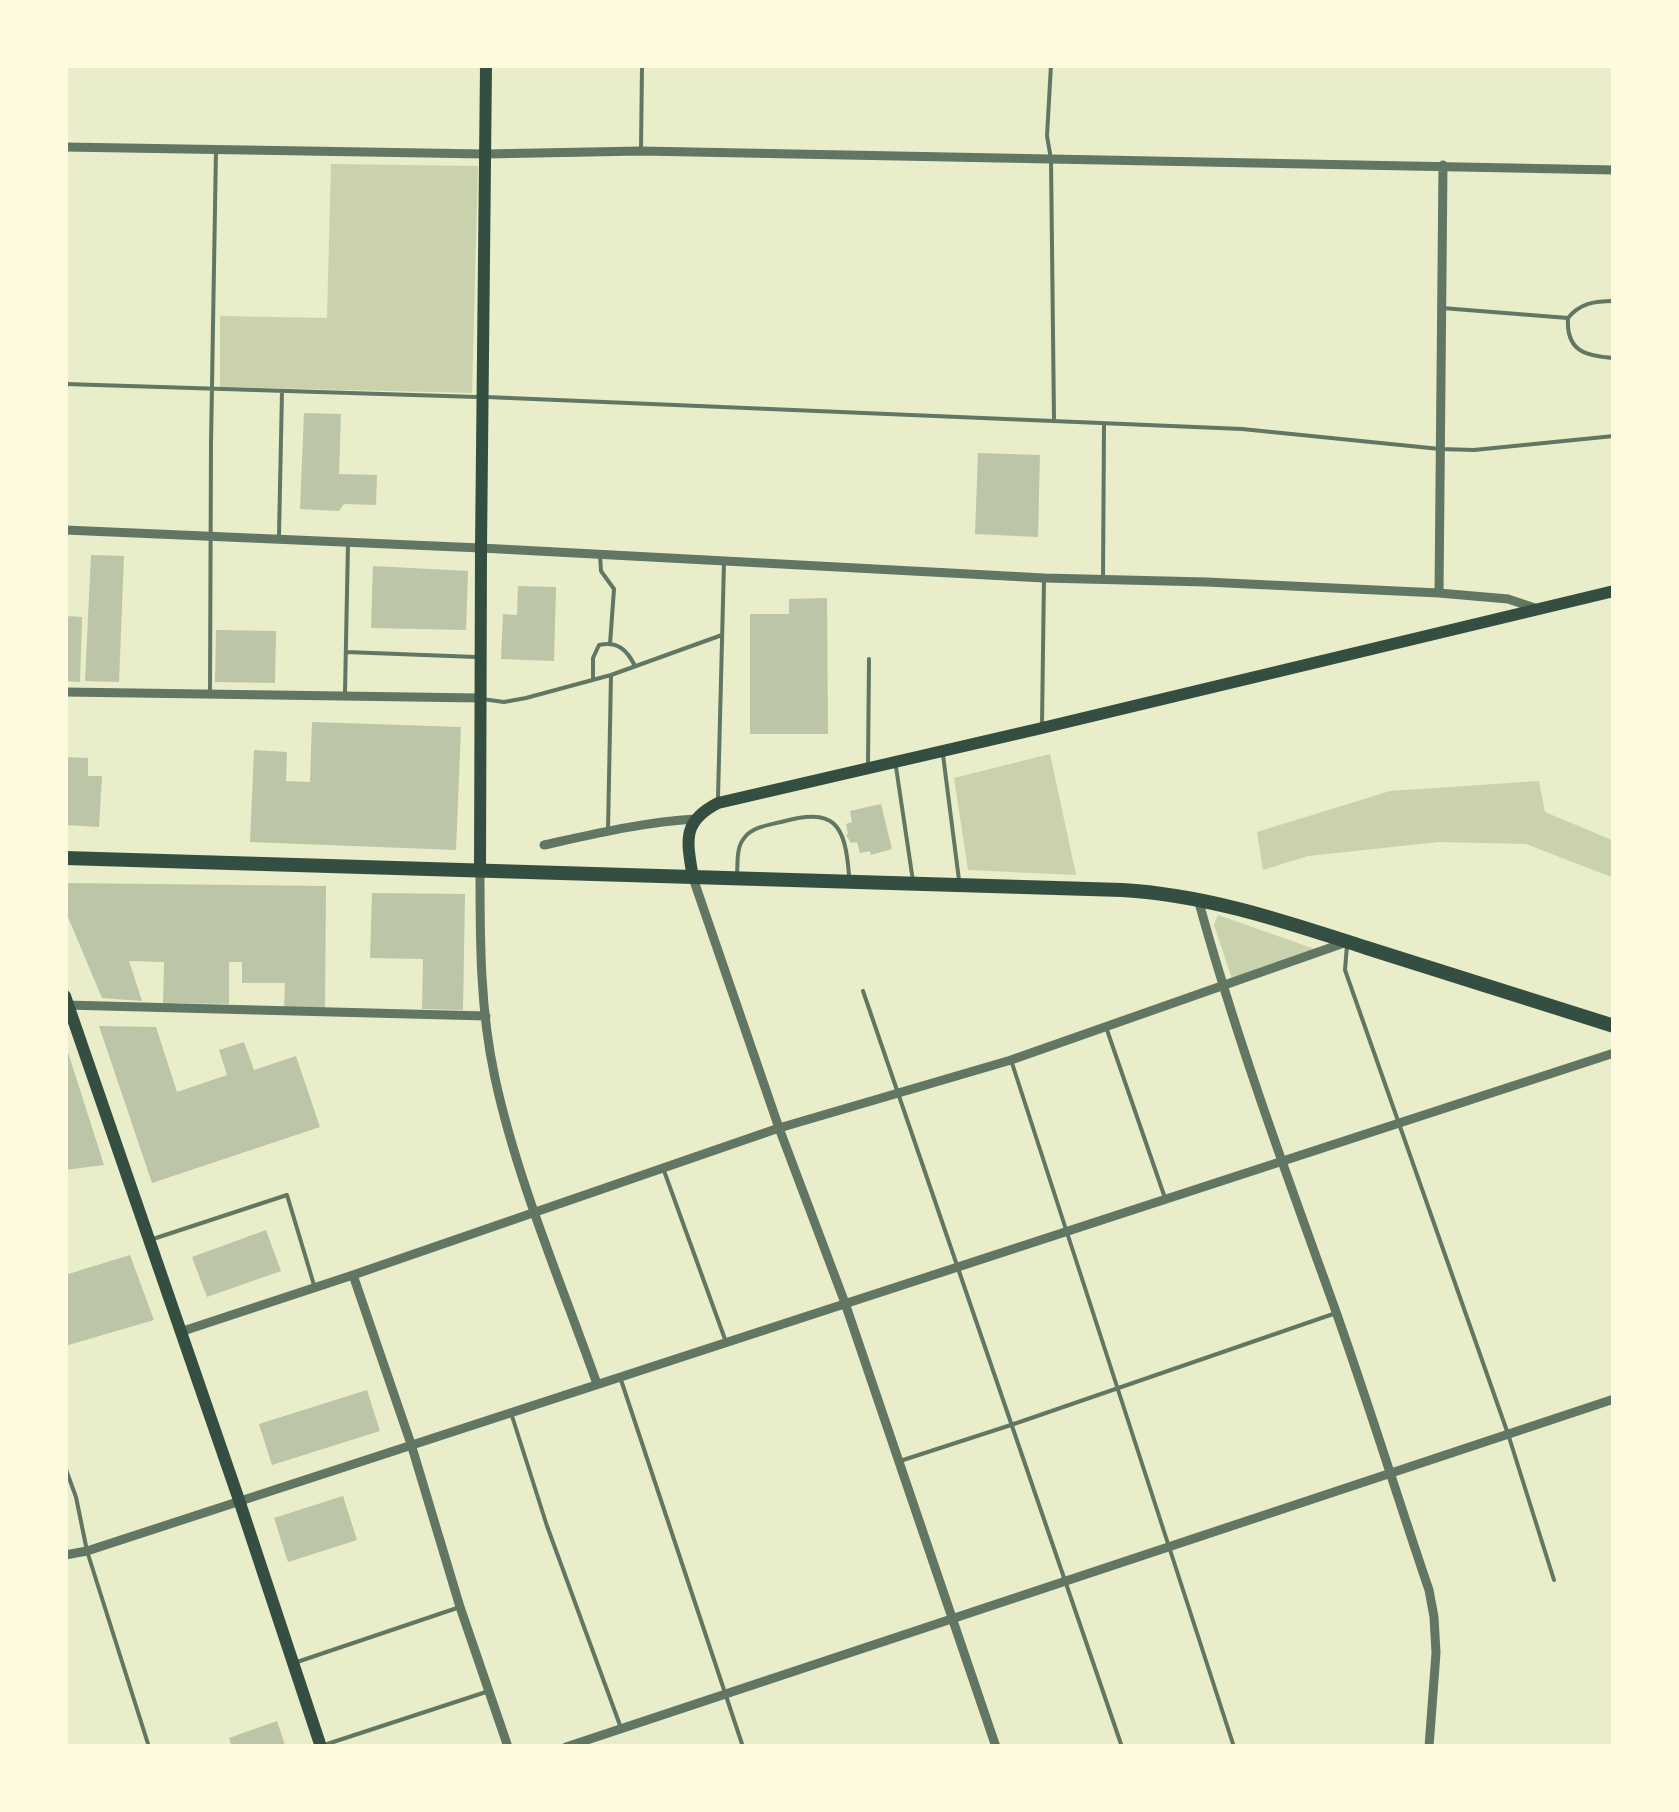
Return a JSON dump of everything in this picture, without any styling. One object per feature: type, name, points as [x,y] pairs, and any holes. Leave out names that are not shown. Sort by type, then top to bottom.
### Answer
[{"type":"main road","points":[[480,871],[486,65]]},
{"type":"main road","points":[[692,878],[688,833],[703,810],[718,803],[1614,591]]},
{"type":"main road","points":[[65,858],[1144,891],[1198,898],[1273,917],[1614,1026]]},
{"type":"main road","points":[[66,1002],[321,1747]]},
{"type":"street","points":[[65,147],[485,154],[641,152],[1614,170]]},
{"type":"street","points":[[1439,593],[1443,165]]},
{"type":"street","points":[[65,530],[1044,578],[1439,593],[1508,598],[1538,608]]},
{"type":"street","points":[[65,692],[480,698]]},
{"type":"street","points":[[544,845],[695,818]]},
{"type":"street","points":[[480,871],[482,978],[488,1043],[500,1098],[597,1384]]},
{"type":"street","points":[[692,878],[845,1303],[996,1747]]},
{"type":"street","points":[[1198,898],[1222,987],[1429,1590],[1436,1672],[1429,1747]]},
{"type":"street","points":[[180,1332],[779,1128],[1012,1060],[1348,942]]},
{"type":"street","points":[[66,1002],[486,1016]]},
{"type":"street","points":[[65,1555],[1614,1053]]},
{"type":"street","points":[[353,1275],[412,1444],[460,1606],[508,1747]]},
{"type":"street","points":[[566,1747],[1614,1398]]},
{"type":"lane","points":[[641,152],[642,65]]},
{"type":"lane","points":[[1051,65],[1048,136],[1054,420]]},
{"type":"lane","points":[[210,695],[216,149]]},
{"type":"lane","points":[[1614,301],[1584,304],[1568,318],[1567,332],[1573,345],[1590,355],[1614,358]]},
{"type":"lane","points":[[1442,308],[1568,318]]},
{"type":"lane","points":[[65,384],[1104,422],[1242,429],[1440,449],[1495,449],[1614,436]]},
{"type":"lane","points":[[279,540],[282,391]]},
{"type":"lane","points":[[1102,579],[1104,422]]},
{"type":"lane","points":[[346,697],[348,543]]},
{"type":"lane","points":[[600,554],[600,571],[614,588],[610,644]]},
{"type":"lane","points":[[718,803],[724,561]]},
{"type":"lane","points":[[1042,728],[1044,578]]},
{"type":"lane","points":[[480,698],[504,702],[594,680],[722,636]]},
{"type":"lane","points":[[594,680],[599,644],[628,651],[635,666]]},
{"type":"lane","points":[[346,652],[480,657]]},
{"type":"lane","points":[[868,768],[869,659]]},
{"type":"lane","points":[[608,831],[611,675]]},
{"type":"lane","points":[[943,751],[960,886]]},
{"type":"lane","points":[[895,762],[914,885]]},
{"type":"lane","points":[[736,879],[738,852],[750,831],[807,815],[829,820],[836,826],[844,840],[849,883]]},
{"type":"lane","points":[[1348,942],[1345,970],[1508,1434],[1554,1580]]},
{"type":"lane","points":[[863,991],[1122,1747]]},
{"type":"lane","points":[[1106,1027],[1165,1199]]},
{"type":"lane","points":[[1012,1060],[1234,1747]]},
{"type":"lane","points":[[662,1168],[726,1342]]},
{"type":"lane","points":[[149,1241],[287,1195],[315,1288]]},
{"type":"lane","points":[[898,1462],[1336,1312]]},
{"type":"lane","points":[[620,1376],[743,1747]]},
{"type":"lane","points":[[511,1412],[547,1526],[621,1729]]},
{"type":"lane","points":[[65,1466],[87,1551],[149,1747]]},
{"type":"lane","points":[[294,1663],[460,1606]]},
{"type":"lane","points":[[321,1747],[490,1690]]},
{"type":"green space","points":[[331,164],[478,166],[472,393],[220,387],[220,316],[327,318]]},
{"type":"green space","points":[[1050,754],[1076,875],[968,870],[954,778]]},
{"type":"green space","points":[[1539,781],[1545,812],[1614,841],[1614,878],[1526,844],[1439,842],[1308,856],[1263,870],[1257,832],[1390,791]]},
{"type":"green space","points":[[1218,915],[1326,953],[1234,985],[1214,925]]},
{"type":"building","points":[[304,413],[341,414],[339,474],[377,475],[376,505],[344,504],[339,511],[300,509]]},
{"type":"building","points":[[978,453],[1040,455],[1038,537],[975,534]]},
{"type":"building","points":[[91,555],[124,556],[119,682],[85,681]]},
{"type":"building","points":[[373,566],[468,571],[466,630],[371,628]]},
{"type":"building","points":[[518,586],[556,587],[554,661],[501,659],[503,614],[517,615]]},
{"type":"building","points":[[827,598],[828,734],[750,734],[750,614],[789,614],[789,599]]},
{"type":"building","points":[[65,616],[82,617],[80,682],[65,681]]},
{"type":"building","points":[[216,630],[276,631],[275,683],[215,682]]},
{"type":"building","points":[[312,722],[461,727],[456,850],[250,842],[254,750],[287,752],[286,781],[310,782]]},
{"type":"building","points":[[65,757],[88,758],[88,776],[102,776],[99,827],[65,825]]},
{"type":"building","points":[[881,804],[892,849],[871,855],[870,851],[860,853],[857,842],[851,843],[846,835],[846,824],[852,822],[850,811]]},
{"type":"building","points":[[65,883],[326,886],[325,1010],[284,1010],[285,983],[242,983],[242,962],[229,962],[229,1004],[163,1003],[164,962],[129,961],[142,1001],[102,998],[65,910]]},
{"type":"building","points":[[372,893],[465,894],[463,1010],[422,1009],[423,959],[370,958]]},
{"type":"building","points":[[99,1026],[156,1027],[177,1092],[227,1075],[219,1050],[244,1042],[254,1070],[296,1056],[320,1127],[152,1183]]},
{"type":"building","points":[[66,1046],[104,1165],[65,1170]]},
{"type":"building","points":[[266,1230],[281,1271],[207,1297],[192,1257]]},
{"type":"building","points":[[130,1255],[154,1320],[65,1346],[65,1275]]},
{"type":"building","points":[[367,1390],[380,1431],[272,1465],[259,1424]]},
{"type":"building","points":[[343,1496],[357,1540],[288,1562],[274,1518]]},
{"type":"building","points":[[277,1721],[285,1745],[232,1747],[229,1738]]}]
